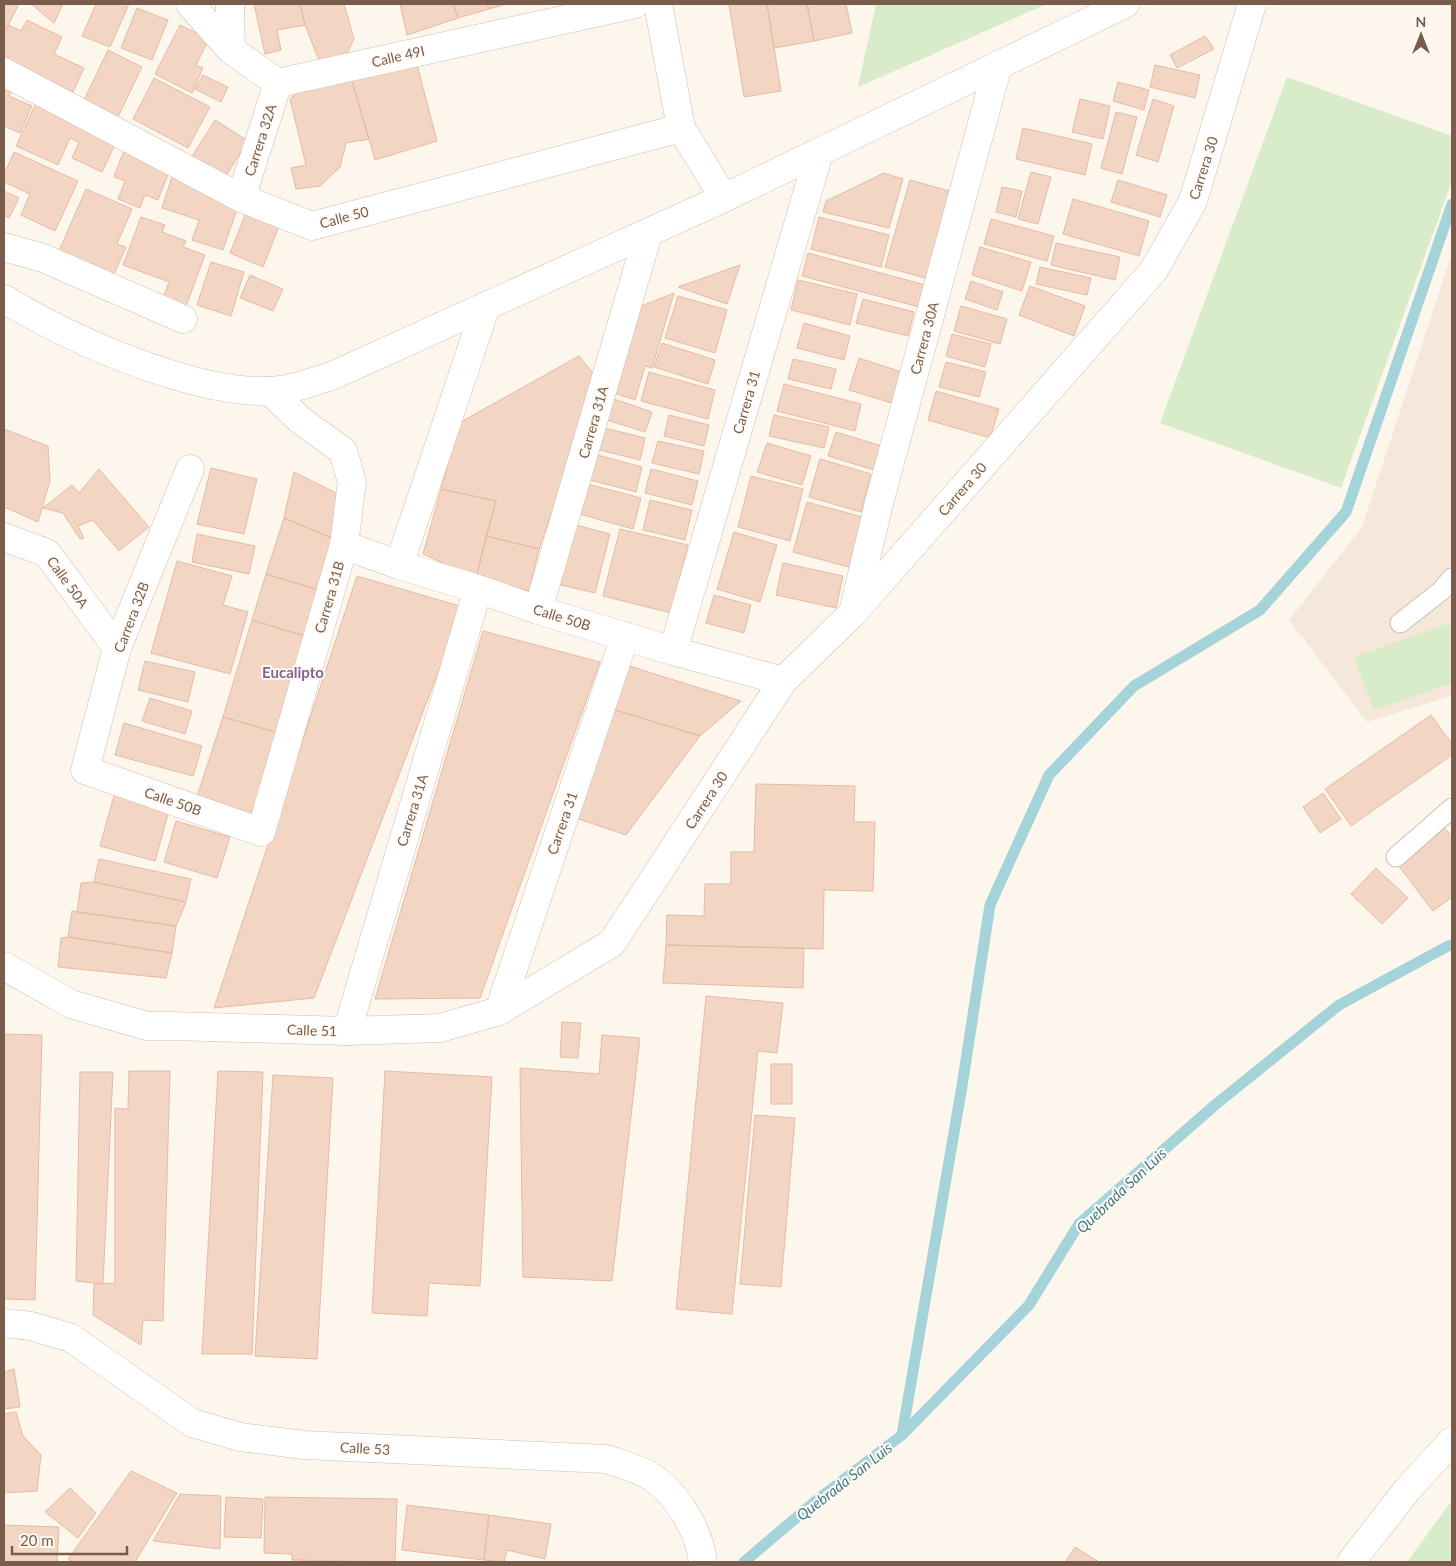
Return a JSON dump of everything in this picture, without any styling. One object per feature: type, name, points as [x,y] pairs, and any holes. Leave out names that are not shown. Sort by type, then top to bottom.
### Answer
[{"type":"street","points":[[190,4],[231,50],[278,83]]},
{"type":"street","points":[[230,4],[231,50]]},
{"type":"street","name":"Calle 49I","points":[[278,83],[635,4]]},
{"type":"street","points":[[658,4],[681,128],[724,198]]},
{"type":"street","points":[[4,299],[79,339],[134,362],[190,380],[240,389],[270,391],[289,388],[334,375],[648,234],[1125,4]]},
{"type":"street","name":"Carrera 30","points":[[612,943],[783,681],[853,613],[1154,270],[1193,201],[1252,4]]},
{"type":"street","name":"Carrera 30A","points":[[853,613],[879,503],[998,65]]},
{"type":"street","name":"Calle 50","points":[[4,72],[241,198],[312,226],[681,128]]},
{"type":"street","name":"Carrera 32A","points":[[241,198],[278,83]]},
{"type":"street","name":"Carrera 31","points":[[673,651],[819,153]]},
{"type":"street","name":"Carrera 31A","points":[[538,610],[648,234]]},
{"type":"street","points":[[4,247],[43,258],[183,319]]},
{"type":"street","points":[[398,565],[486,306]]},
{"type":"street","name":"Carrera 31B","points":[[261,832],[344,544],[352,482],[343,451],[300,420],[270,391]]},
{"type":"street","name":"Carrera 32B","points":[[85,770],[117,648],[190,469]]},
{"type":"street","name":"Calle 50A","points":[[4,536],[47,553],[117,648]]},
{"type":"street","name":"Calle 50B","points":[[344,544],[398,565],[538,610],[673,651],[783,681]]},
{"type":"street","name":"Carrera 31A","points":[[347,1031],[478,590]]},
{"type":"street","name":"Carrera 31","points":[[499,1011],[624,636]]},
{"type":"street","name":"Calle 50B","points":[[85,770],[261,832]]},
{"type":"street","name":"Calle 51","points":[[4,966],[71,1004],[146,1026],[347,1031],[440,1028],[499,1011],[612,943]]},
{"type":"street","name":"Calle 53","points":[[4,1323],[31,1326],[71,1338],[192,1422],[240,1437],[304,1445],[606,1459],[648,1474],[663,1486],[676,1500],[692,1526],[702,1552],[703,1562]]},
{"type":"street","points":[[1351,1562],[1407,1490],[1452,1441]]},
{"type":"lane","points":[[1400,623],[1442,591],[1452,578]]},
{"type":"lane","points":[[1396,857],[1452,808]]},
{"type":"shaded area","points":[[1452,253],[1452,696],[1367,722],[1289,620],[1362,527]]},
{"type":"green space","points":[[876,4],[1047,4],[858,87]]},
{"type":"green space","points":[[1287,77],[1452,136],[1452,181],[1341,488],[1160,423]]},
{"type":"green space","points":[[1452,622],[1452,683],[1374,710],[1354,657]]},
{"type":"green space","points":[[1452,1500],[1452,1562],[1407,1562]]},
{"type":"building","points":[[4,4],[19,4],[4,33]]},
{"type":"building","points":[[31,4],[63,4],[54,23]]},
{"type":"building","points":[[96,4],[129,4],[110,47],[82,36]]},
{"type":"building","points":[[254,4],[300,4],[305,25],[277,30],[281,50],[265,54]]},
{"type":"building","points":[[300,4],[344,4],[354,39],[343,62],[322,68],[305,25]]},
{"type":"building","points":[[400,4],[453,4],[458,18],[407,35]]},
{"type":"building","points":[[453,4],[487,4],[489,9],[458,18]]},
{"type":"building","points":[[487,4],[506,4],[489,9]]},
{"type":"building","points":[[729,4],[767,4],[781,91],[744,97]]},
{"type":"building","points":[[767,4],[807,4],[814,41],[774,48]]},
{"type":"building","points":[[807,4],[846,4],[852,33],[814,41]]},
{"type":"building","points":[[137,8],[168,20],[152,60],[121,48]]},
{"type":"building","points":[[27,20],[62,37],[54,54],[84,68],[73,92],[4,59],[4,37],[9,25],[21,31]]},
{"type":"building","points":[[180,25],[209,39],[196,65],[203,68],[192,93],[155,74]]},
{"type":"building","points":[[1205,36],[1214,49],[1177,68],[1170,55]]},
{"type":"building","points":[[108,50],[142,67],[118,117],[84,100]]},
{"type":"building","points":[[416,61],[437,141],[375,160],[352,81],[383,64]]},
{"type":"building","points":[[1155,65],[1200,75],[1195,98],[1150,87]]},
{"type":"building","points":[[203,75],[228,87],[221,102],[195,89]]},
{"type":"building","points":[[154,78],[210,107],[188,148],[133,119]]},
{"type":"building","points":[[352,81],[369,139],[346,143],[340,167],[320,186],[296,189],[291,168],[306,165],[290,99],[303,86],[324,82]]},
{"type":"building","points":[[1118,82],[1149,90],[1144,110],[1113,101]]},
{"type":"building","points":[[4,85],[13,89],[9,96],[32,106],[20,133],[4,126]]},
{"type":"building","points":[[38,99],[119,136],[102,172],[72,158],[79,142],[70,138],[58,165],[16,146]]},
{"type":"building","points":[[1080,99],[1110,106],[1103,139],[1072,132]]},
{"type":"building","points":[[1153,99],[1174,106],[1158,162],[1136,155]]},
{"type":"building","points":[[1116,112],[1137,117],[1122,174],[1101,168]]},
{"type":"building","points":[[215,120],[248,141],[224,179],[191,158]]},
{"type":"building","points":[[1023,128],[1092,144],[1085,175],[1016,159]]},
{"type":"building","points":[[124,150],[171,167],[158,200],[145,195],[140,208],[118,199],[125,181],[114,177]]},
{"type":"building","points":[[14,152],[78,181],[55,231],[21,215],[30,194],[4,182],[4,175]]},
{"type":"building","points":[[1031,172],[1051,177],[1038,224],[1018,219]]},
{"type":"building","points":[[884,173],[903,179],[889,228],[823,212],[826,201]]},
{"type":"building","points":[[172,177],[237,209],[223,250],[192,240],[199,220],[162,208]]},
{"type":"building","points":[[910,180],[953,192],[929,279],[885,267]]},
{"type":"building","points":[[1118,180],[1167,195],[1160,217],[1111,202]]},
{"type":"building","points":[[1002,187],[1022,191],[1016,217],[996,212]]},
{"type":"building","points":[[86,189],[132,209],[117,244],[126,247],[114,274],[59,251]]},
{"type":"building","points":[[4,191],[19,198],[9,218],[4,215]]},
{"type":"building","points":[[1073,199],[1149,221],[1139,256],[1063,234]]},
{"type":"building","points":[[247,210],[280,224],[263,267],[230,253]]},
{"type":"building","points":[[141,217],[165,225],[162,232],[186,241],[183,247],[205,255],[186,306],[163,298],[169,282],[123,265]]},
{"type":"building","points":[[819,217],[889,235],[881,267],[811,249]]},
{"type":"building","points":[[991,219],[1054,236],[1047,261],[984,244]]},
{"type":"building","points":[[1056,243],[1120,257],[1115,280],[1051,265]]},
{"type":"building","points":[[980,247],[1031,262],[1022,291],[972,275]]},
{"type":"building","points":[[808,253],[925,285],[919,307],[802,276]]},
{"type":"building","points":[[211,262],[244,272],[231,316],[197,305]]},
{"type":"building","points":[[740,265],[727,304],[678,287]]},
{"type":"building","points":[[1040,267],[1091,278],[1087,295],[1036,284]]},
{"type":"building","points":[[250,275],[283,289],[273,311],[240,298]]},
{"type":"building","points":[[798,280],[857,294],[850,325],[791,310]]},
{"type":"building","points":[[971,281],[1003,292],[997,310],[965,299]]},
{"type":"building","points":[[1030,286],[1085,306],[1074,336],[1019,315]]},
{"type":"building","points":[[674,293],[652,368],[645,366],[635,400],[614,393],[639,307]]},
{"type":"building","points":[[678,296],[727,310],[715,353],[665,338]]},
{"type":"building","points":[[863,299],[914,312],[908,336],[856,323]]},
{"type":"building","points":[[961,306],[1007,319],[1000,344],[954,331]]},
{"type":"building","points":[[804,323],[850,336],[844,360],[797,348]]},
{"type":"building","points":[[952,334],[991,344],[985,367],[946,356]]},
{"type":"building","points":[[662,343],[715,360],[708,384],[654,367]]},
{"type":"building","points":[[579,356],[598,379],[539,549],[486,536],[496,501],[441,489],[459,423]]},
{"type":"building","points":[[859,358],[908,374],[898,405],[849,390]]},
{"type":"building","points":[[793,359],[836,369],[831,389],[788,379]]},
{"type":"building","points":[[946,362],[986,372],[979,397],[939,387]]},
{"type":"building","points":[[649,372],[715,390],[708,419],[641,401]]},
{"type":"building","points":[[784,384],[861,404],[855,431],[777,411]]},
{"type":"building","points":[[936,391],[999,409],[990,438],[928,420]]},
{"type":"building","points":[[611,398],[652,412],[645,432],[604,419]]},
{"type":"building","points":[[669,415],[709,425],[704,446],[664,436]]},
{"type":"building","points":[[774,415],[829,427],[824,448],[769,436]]},
{"type":"building","points":[[601,427],[645,438],[640,460],[596,449]]},
{"type":"building","points":[[4,429],[48,446],[50,481],[38,522],[4,507]]},
{"type":"building","points":[[836,432],[882,446],[874,470],[828,456]]},
{"type":"building","points":[[658,441],[704,451],[699,474],[652,463]]},
{"type":"building","points":[[767,443],[811,456],[802,485],[757,472]]},
{"type":"building","points":[[590,453],[642,467],[636,492],[583,478]]},
{"type":"building","points":[[820,459],[871,474],[861,512],[809,497]]},
{"type":"building","points":[[211,468],[257,479],[244,534],[197,524]]},
{"type":"building","points":[[99,469],[149,527],[119,551],[93,520],[78,526],[84,538],[80,539],[63,513],[43,508],[72,485],[79,493]]},
{"type":"building","points":[[651,469],[698,481],[692,505],[645,493]]},
{"type":"building","points":[[294,472],[338,494],[339,541],[284,518]]},
{"type":"building","points":[[751,476],[803,489],[790,541],[738,527]]},
{"type":"building","points":[[584,483],[641,498],[633,529],[576,513]]},
{"type":"building","points":[[441,489],[496,501],[476,578],[423,554]]},
{"type":"building","points":[[650,500],[692,510],[685,540],[643,530]]},
{"type":"building","points":[[807,502],[870,519],[856,569],[793,552]]},
{"type":"building","points":[[284,518],[339,541],[322,591],[266,574]]},
{"type":"building","points":[[572,524],[610,534],[595,593],[557,584]]},
{"type":"building","points":[[620,529],[688,545],[671,613],[603,596]]},
{"type":"building","points":[[734,532],[777,545],[760,602],[717,589]]},
{"type":"building","points":[[197,534],[255,546],[249,574],[192,562]]},
{"type":"building","points":[[486,536],[539,549],[529,591],[476,578]]},
{"type":"building","points":[[177,561],[232,576],[223,605],[248,612],[230,674],[151,653]]},
{"type":"building","points":[[783,563],[843,576],[836,608],[776,595]]},
{"type":"building","points":[[266,574],[322,591],[308,637],[252,620]]},
{"type":"building","points":[[357,576],[463,607],[314,998],[214,1008]]},
{"type":"building","points":[[714,595],[751,605],[744,633],[706,623]]},
{"type":"building","points":[[252,620],[308,637],[279,733],[223,717]]},
{"type":"building","points":[[483,631],[600,662],[480,998],[375,999]]},
{"type":"building","points":[[145,661],[195,672],[188,702],[138,690]]},
{"type":"building","points":[[623,664],[741,701],[700,736],[609,708]]},
{"type":"building","points":[[150,698],[192,711],[185,734],[142,721]]},
{"type":"building","points":[[609,708],[700,736],[626,835],[573,817]]},
{"type":"building","points":[[1431,715],[1452,744],[1452,755],[1351,826],[1325,789]]},
{"type":"building","points":[[223,717],[279,733],[252,822],[197,796]]},
{"type":"building","points":[[124,723],[202,746],[193,776],[115,755]]},
{"type":"building","points":[[756,784],[855,786],[854,822],[875,822],[873,891],[824,890],[823,949],[666,945],[667,915],[704,916],[705,884],[731,884],[731,852],[754,852]]},
{"type":"building","points":[[115,792],[170,807],[155,861],[100,846]]},
{"type":"building","points":[[1323,793],[1341,819],[1320,833],[1303,807]]},
{"type":"building","points":[[176,821],[230,837],[217,878],[164,862]]},
{"type":"building","points":[[1443,826],[1452,837],[1452,897],[1433,911],[1395,861]]},
{"type":"building","points":[[99,859],[191,879],[186,902],[94,882]]},
{"type":"building","points":[[1376,868],[1408,898],[1382,924],[1351,894]]},
{"type":"building","points":[[94,882],[186,902],[176,926],[77,912],[81,883]]},
{"type":"building","points":[[72,911],[176,926],[172,953],[68,937]]},
{"type":"building","points":[[68,937],[172,953],[166,978],[58,967],[61,938]]},
{"type":"building","points":[[666,945],[804,948],[803,988],[663,983]]},
{"type":"building","points":[[706,996],[783,1003],[777,1053],[758,1051],[732,1314],[676,1309]]},
{"type":"building","points":[[562,1022],[581,1023],[578,1058],[560,1057]]},
{"type":"building","points":[[4,1034],[42,1035],[35,1300],[4,1299]]},
{"type":"building","points":[[602,1035],[640,1038],[612,1281],[523,1277],[520,1068],[599,1074]]},
{"type":"building","points":[[771,1064],[792,1064],[792,1104],[771,1104]]},
{"type":"building","points":[[129,1071],[170,1071],[163,1321],[143,1320],[141,1345],[93,1315],[94,1284],[115,1283],[115,1108],[128,1109]]},
{"type":"building","points":[[218,1071],[263,1072],[252,1354],[202,1354]]},
{"type":"building","points":[[385,1071],[492,1077],[480,1286],[429,1283],[427,1316],[372,1313]]},
{"type":"building","points":[[80,1072],[113,1072],[103,1284],[76,1281]]},
{"type":"building","points":[[273,1075],[333,1078],[317,1359],[255,1356]]},
{"type":"building","points":[[755,1115],[795,1118],[781,1287],[740,1284]]},
{"type":"building","points":[[14,1369],[20,1407],[4,1409],[4,1372]]},
{"type":"building","points":[[16,1412],[23,1436],[41,1455],[37,1491],[4,1493],[4,1414]]},
{"type":"building","points":[[131,1471],[177,1493],[135,1562],[73,1562],[68,1559]]},
{"type":"building","points":[[70,1488],[96,1513],[78,1538],[45,1512]]},
{"type":"building","points":[[180,1494],[221,1496],[220,1549],[153,1541]]},
{"type":"building","points":[[226,1497],[263,1499],[261,1538],[224,1537]]},
{"type":"building","points":[[265,1497],[397,1499],[395,1562],[292,1560],[292,1554],[264,1553]]},
{"type":"building","points":[[407,1505],[489,1515],[484,1560],[402,1550]]},
{"type":"building","points":[[489,1515],[551,1524],[545,1559],[507,1550],[504,1562],[484,1560]]},
{"type":"building","points":[[4,1525],[59,1527],[57,1562],[4,1562]]},
{"type":"building","points":[[1075,1547],[1099,1562],[1065,1562]]},
{"type":"waterway","points":[[902,1435],[962,1086],[990,905],[1049,775],[1134,686],[1260,610],[1346,512],[1452,204]]},
{"type":"waterway","name":"Quebrada San Luis","points":[[744,1562],[817,1500],[902,1435],[1029,1305],[1079,1224],[1215,1105],[1339,1005],[1452,945]]},
{"type":"district","name":"Eucalipto","points":[[293,672]]}]
